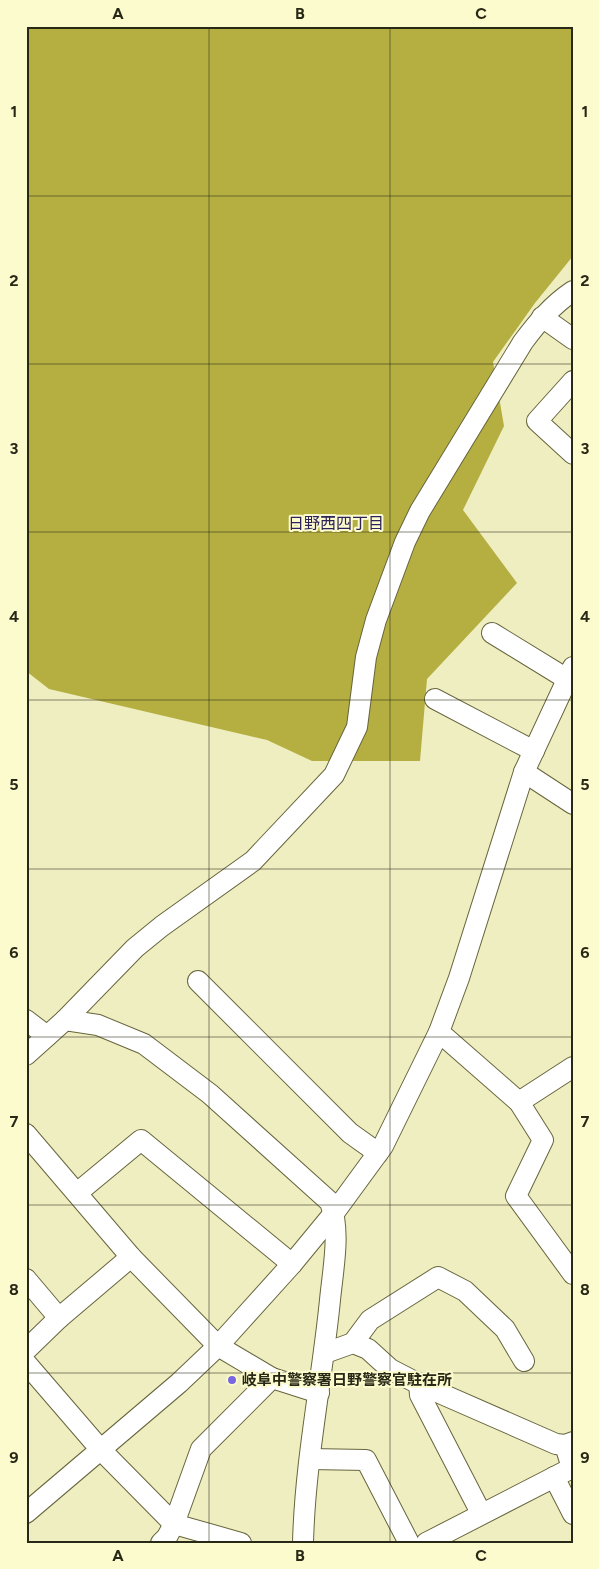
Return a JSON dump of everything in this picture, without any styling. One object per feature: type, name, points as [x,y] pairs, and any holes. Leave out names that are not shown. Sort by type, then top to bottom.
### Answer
[{"type":"street","points":[[26,1055],[65,1020],[135,948],[162,926],[252,861],[334,775],[357,727],[366,658],[376,620],[405,542],[420,511],[507,367],[542,317],[556,302],[573,291]]},
{"type":"street","points":[[542,317],[573,339]]},
{"type":"street","points":[[573,381],[536,421],[573,454]]},
{"type":"street","points":[[26,1513],[101,1450],[218,1346],[292,1264],[334,1213],[378,1153],[439,1032],[462,970],[524,772],[570,673],[492,634]]},
{"type":"street","points":[[434,699],[534,751]]},
{"type":"street","points":[[524,772],[573,804]]},
{"type":"street","points":[[198,981],[350,1133],[378,1153]]},
{"type":"street","points":[[26,1020],[47,1036]]},
{"type":"street","points":[[65,1020],[98,1025],[144,1044],[210,1094],[330,1202],[334,1213],[336,1239],[325,1353],[310,1459],[303,1543]]},
{"type":"street","points":[[439,1032],[519,1102],[543,1140],[516,1196],[573,1274]]},
{"type":"street","points":[[519,1102],[573,1067]]},
{"type":"street","points":[[26,1134],[131,1257],[218,1346],[272,1378],[319,1393]]},
{"type":"street","points":[[77,1193],[141,1140],[292,1264]]},
{"type":"street","points":[[26,1350],[59,1318],[131,1257]]},
{"type":"street","points":[[325,1353],[353,1343],[370,1320],[438,1277],[466,1291],[505,1329],[524,1361]]},
{"type":"street","points":[[26,1279],[59,1318]]},
{"type":"street","points":[[353,1343],[368,1349],[390,1369],[419,1384],[556,1444],[569,1443],[571,1465],[568,1470],[481,1513],[426,1543]]},
{"type":"street","points":[[26,1363],[101,1450],[174,1524],[241,1543]]},
{"type":"street","points":[[160,1543],[168,1537],[174,1524],[201,1450],[272,1378]]},
{"type":"street","points":[[419,1384],[420,1395],[481,1513]]},
{"type":"street","points":[[310,1459],[366,1460],[409,1543]]},
{"type":"street","points":[[554,1478],[573,1514]]},
{"type":"street","points":[[304,1517],[316,1543]]},
{"type":"shaded area","points":[[26,26],[573,26],[573,256],[535,303],[493,362],[504,426],[463,510],[517,583],[427,679],[420,761],[312,761],[267,740],[49,689],[26,671]]},
{"type":"place","name":"岐阜中警察署日野警察官駐在所","points":[[232,1380]]},
{"type":"district","name":"日野西四丁目","points":[[336,523]]}]
